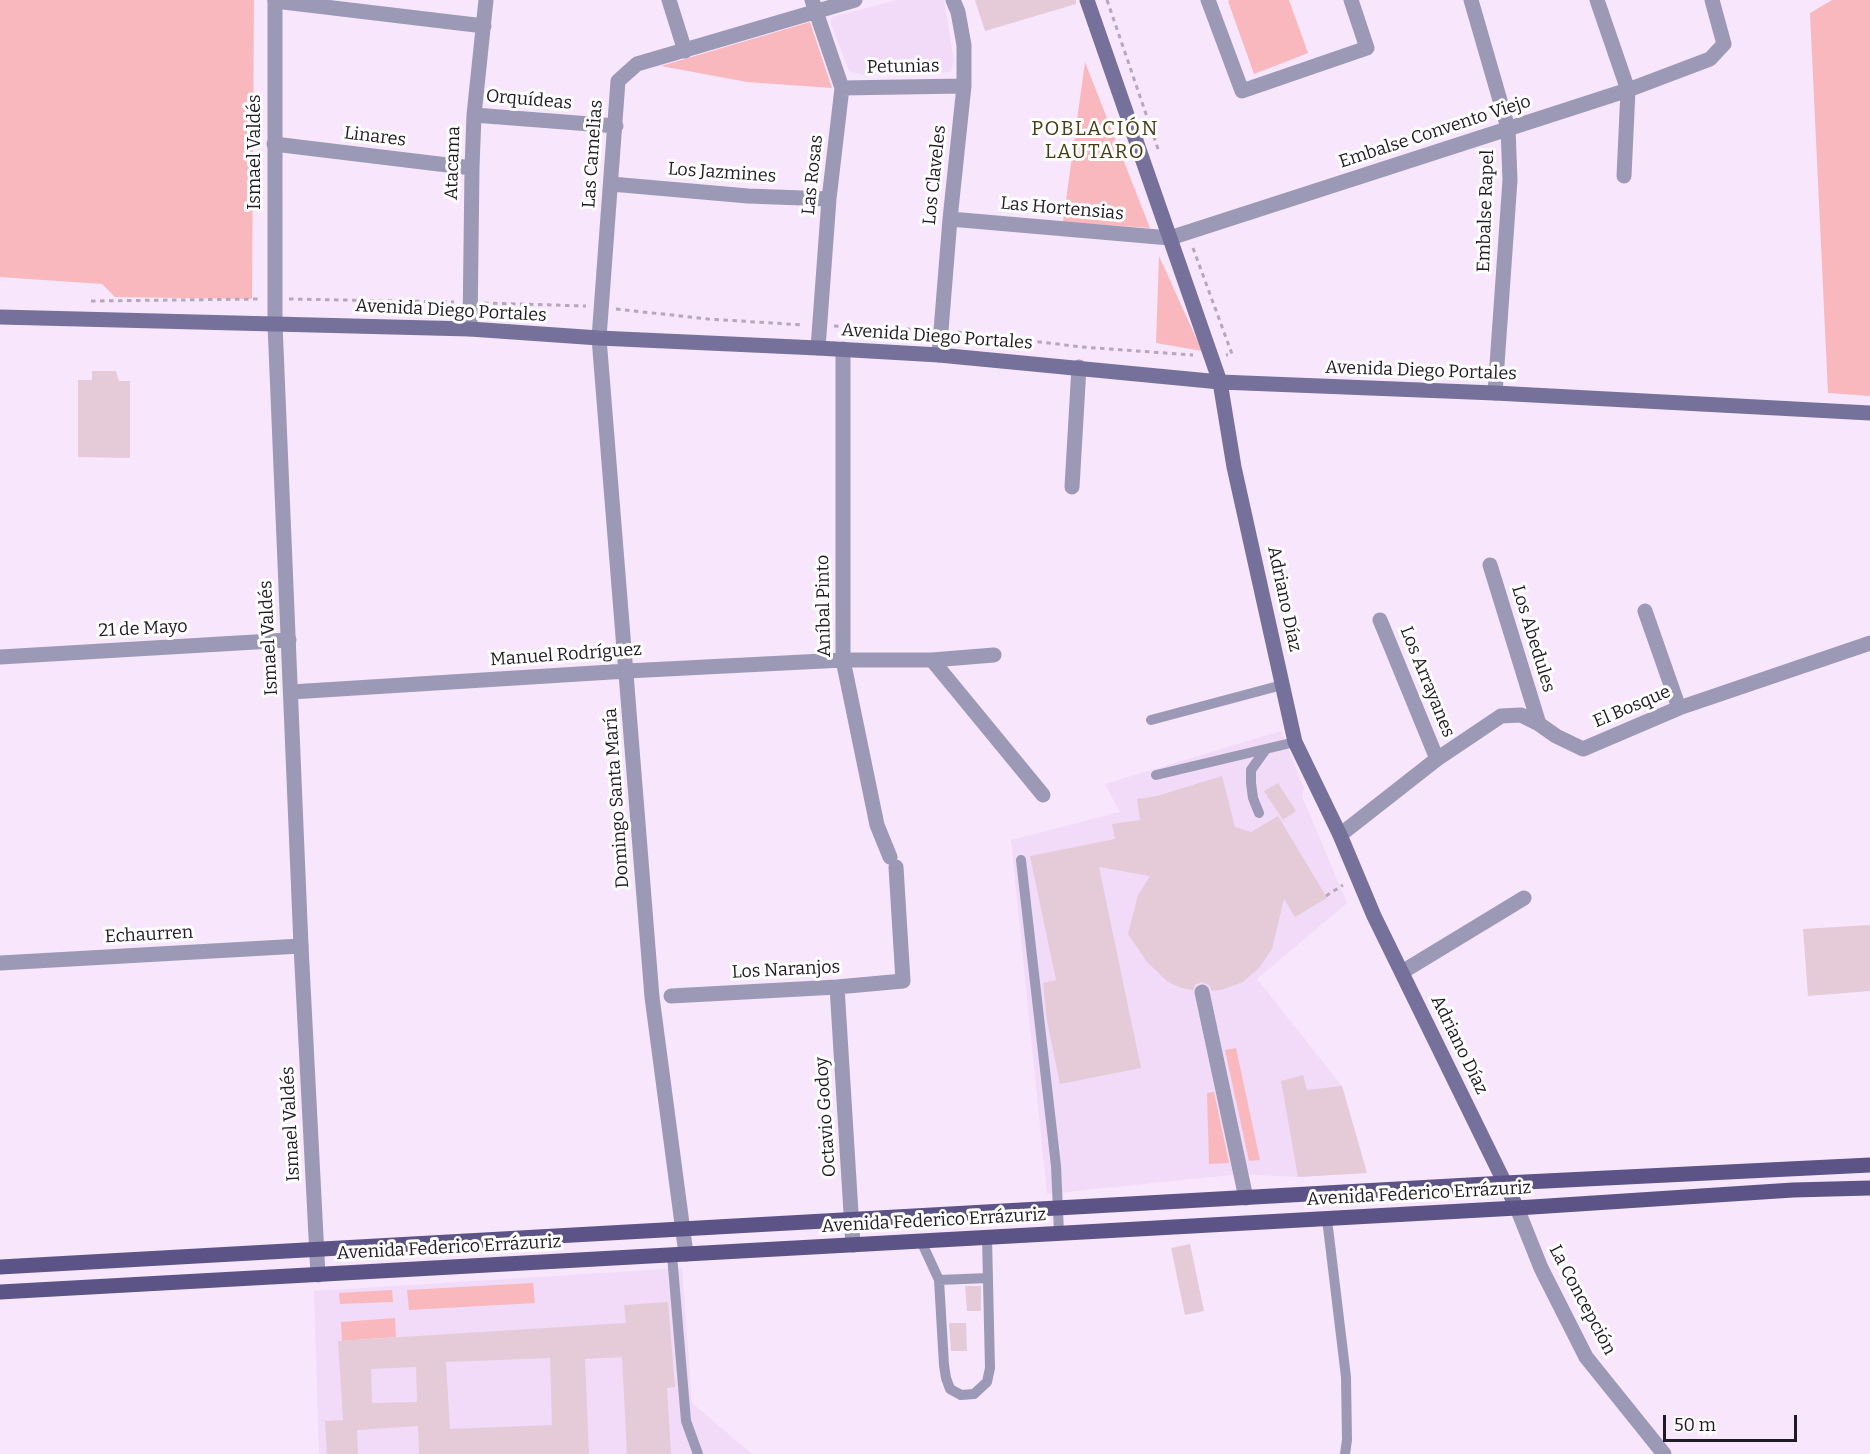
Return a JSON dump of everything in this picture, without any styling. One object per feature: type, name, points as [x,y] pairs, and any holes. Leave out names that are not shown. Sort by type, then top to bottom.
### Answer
[{"type":"main road","name":"Adriano Díaz","points":[[1087,0],[1220,382],[1234,467],[1295,742],[1340,835],[1374,916],[1505,1183]]},
{"type":"main road","name":"Avenida Diego Portales","points":[[0,316],[470,329],[599,338],[939,355],[1220,382],[1496,393],[1870,413]]},
{"type":"main road","name":"Avenida Federico Errázuriz","points":[[0,1267],[1505,1183],[1870,1165]]},
{"type":"main road","name":"La Concepción","points":[[1505,1183],[1517,1208]]},
{"type":"main road","name":"Avenida Federico Errázuriz","points":[[0,1292],[1870,1188]]},
{"type":"street","name":"Atacama","points":[[470,329],[474,115],[486,0]]},
{"type":"street","points":[[669,0],[685,51]]},
{"type":"street","name":"Las Camelias","points":[[599,338],[618,81],[637,64],[685,51],[814,5],[855,0]]},
{"type":"street","name":"Los Claveles","points":[[939,355],[964,86],[964,45],[958,12],[953,0]]},
{"type":"street","points":[[1208,0],[1242,91],[1367,48],[1351,0]]},
{"type":"street","name":"Embalse Rapel","points":[[1471,0],[1508,128],[1510,180],[1496,393]]},
{"type":"street","points":[[1597,0],[1629,90],[1624,176]]},
{"type":"street","name":"Embalse Convento Viejo","points":[[1170,238],[1629,90],[1710,59],[1724,44],[1712,0]]},
{"type":"street","points":[[275,1],[484,26]]},
{"type":"street","name":"Ismael Valdés","points":[[275,1],[275,324],[300,946],[318,1275]]},
{"type":"street","name":"Las Rosas","points":[[814,5],[842,88],[829,199],[818,348]]},
{"type":"street","name":"Petunias","points":[[842,88],[964,86]]},
{"type":"street","name":"Orquídeas","points":[[474,115],[616,126]]},
{"type":"street","name":"Linares","points":[[274,144],[472,168]]},
{"type":"street","name":"Los Jazmines","points":[[611,184],[748,196],[829,199]]},
{"type":"street","name":"Las Hortensias","points":[[950,219],[1170,238]]},
{"type":"street","name":"Domingo Santa María","points":[[599,338],[652,997],[683,1229],[679,1255]]},
{"type":"street","name":"Aníbal Pinto","points":[[843,349],[843,660],[877,825],[893,862],[903,981]]},
{"type":"street","points":[[1072,487],[1079,367]]},
{"type":"street","name":"Los Abedules","points":[[1490,565],[1539,724]]},
{"type":"street","points":[[1645,612],[1679,708]]},
{"type":"street","name":"Los Arrayanes","points":[[1380,620],[1437,759]]},
{"type":"street","name":"21 de Mayo","points":[[0,657],[289,640]]},
{"type":"street","name":"El Bosque","points":[[1340,835],[1437,759],[1501,716],[1521,715],[1583,749],[1679,708],[1870,643]]},
{"type":"street","name":"Manuel Rodríguez","points":[[291,692],[627,671],[843,660],[932,660],[994,656]]},
{"type":"street","points":[[932,660],[1042,795]]},
{"type":"street","points":[[1402,972],[1524,898]]},
{"type":"street","name":"Echaurren","points":[[0,963],[300,946]]},
{"type":"street","name":"Los Naranjos","points":[[671,996],[903,981]]},
{"type":"street","name":"Octavio Godoy","points":[[837,987],[854,1245]]},
{"type":"street","points":[[1202,992],[1246,1198]]},
{"type":"street","name":"La Concepción","points":[[1517,1208],[1541,1268],[1586,1357],[1664,1454]]},
{"type":"lane","points":[[1151,720],[1282,685]]},
{"type":"lane","points":[[1156,775],[1295,742]]},
{"type":"lane","points":[[1258,813],[1252,790],[1251,770],[1266,749]]},
{"type":"lane","points":[[1021,860],[1054,1156],[1059,1233]]},
{"type":"lane","points":[[1327,1219],[1346,1377],[1347,1440],[1345,1454]]},
{"type":"lane","points":[[921,1241],[939,1280],[946,1378],[950,1389],[962,1395],[974,1394],[987,1382],[989,1375],[987,1238]]},
{"type":"lane","points":[[679,1255],[686,1421],[698,1454]]},
{"type":"lane","points":[[939,1280],[988,1278]]},
{"type":"path","points":[[1107,0],[1160,155]]},
{"type":"path","points":[[84,301],[275,299],[602,307],[708,319],[941,330],[1082,347],[1211,356],[1232,354],[1187,232]]},
{"type":"shaded area","points":[[0,0],[254,0],[252,299],[115,297],[102,284],[0,277]]},
{"type":"shaded area","points":[[897,0],[944,0],[954,60],[951,72],[863,75],[849,71],[831,24],[832,17]]},
{"type":"shaded area","points":[[1289,0],[1308,53],[1254,74],[1228,1]]},
{"type":"shaded area","points":[[1832,0],[1870,0],[1870,396],[1828,393],[1810,13]]},
{"type":"shaded area","points":[[810,22],[832,88],[747,82],[661,66]]},
{"type":"shaded area","points":[[1085,62],[1150,228],[1063,222]]},
{"type":"shaded area","points":[[1159,256],[1202,351],[1156,343]]},
{"type":"shaded area","points":[[1281,731],[1304,788],[1302,796],[1347,903],[1257,979],[1342,1086],[1367,1173],[1298,1177],[1241,1174],[1047,1194],[1011,840],[1120,812],[1105,784]]},
{"type":"shaded area","points":[[1236,1048],[1260,1160],[1249,1161],[1225,1050]]},
{"type":"shaded area","points":[[1214,1092],[1229,1163],[1209,1164],[1207,1093]]},
{"type":"shaded area","points":[[682,1268],[692,1403],[752,1454],[319,1454],[314,1291]]},
{"type":"shaded area","points":[[533,1283],[535,1303],[409,1310],[407,1290]]},
{"type":"shaded area","points":[[392,1290],[393,1302],[340,1304],[339,1293]]},
{"type":"shaded area","points":[[395,1318],[396,1337],[342,1341],[341,1322]]},
{"type":"building","points":[[975,0],[1076,0],[1076,4],[985,31]]},
{"type":"building","points":[[92,371],[116,371],[119,381],[130,381],[130,458],[78,457],[78,380],[92,380]]},
{"type":"building","points":[[1222,776],[1235,827],[1251,832],[1278,816],[1327,898],[1295,917],[1284,899],[1272,949],[1258,969],[1243,982],[1221,990],[1212,991],[1209,985],[1201,982],[1195,985],[1193,990],[1168,982],[1147,962],[1128,934],[1138,895],[1150,876],[1099,867],[1141,1068],[1060,1084],[1047,1021],[1043,983],[1056,980],[1030,856],[1115,839],[1112,824],[1140,820],[1137,799],[1157,796]]},
{"type":"building","points":[[1278,783],[1296,811],[1283,820],[1264,791]]},
{"type":"building","points":[[1870,925],[1870,991],[1808,996],[1803,929]]},
{"type":"building","points":[[1303,1075],[1307,1090],[1342,1086],[1367,1173],[1298,1177],[1281,1081]]},
{"type":"building","points":[[1190,1244],[1204,1311],[1185,1315],[1171,1248]]},
{"type":"building","points":[[965,1286],[981,1286],[981,1311],[967,1311]]},
{"type":"building","points":[[668,1302],[675,1387],[667,1388],[671,1454],[627,1454],[622,1357],[585,1359],[589,1454],[419,1454],[418,1426],[357,1430],[358,1454],[327,1454],[325,1421],[343,1420],[338,1341],[626,1323],[624,1305]],"holes":[[[550,1358],[552,1425],[450,1429],[446,1362]],[[416,1367],[417,1402],[372,1403],[371,1369]]]},
{"type":"building","points":[[949,1323],[966,1323],[967,1351],[951,1351]]},
{"type":"district","name":"POBLACIÓN LAUTARO","points":[[1095,140]]}]
